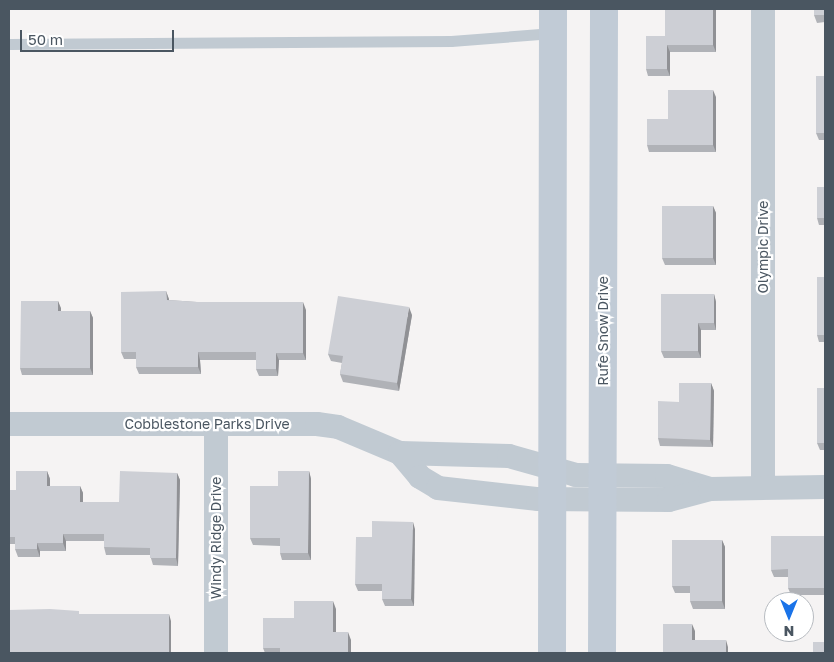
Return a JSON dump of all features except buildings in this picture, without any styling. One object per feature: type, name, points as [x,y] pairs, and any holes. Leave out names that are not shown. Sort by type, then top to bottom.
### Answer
[{"type":"main road","name":"Rufe Snow Drive","points":[[552,653],[577,487],[604,9]]},
{"type":"main road","name":"Rufe Snow Drive","points":[[553,21],[577,487],[602,653]]},
{"type":"street","name":"Olympic Drive","points":[[764,9],[764,486]]},
{"type":"street","name":"Cobblestone Parks Drive","points":[[9,424],[324,425],[353,433],[400,454],[509,456],[577,487]]},
{"type":"street","name":"Windy Ridge Drive","points":[[216,424],[216,653]]},
{"type":"street","name":"Cobblestone Parks Drive","points":[[400,454],[420,477],[438,488],[577,487]]},
{"type":"street","points":[[577,487],[669,500],[710,489],[764,486],[825,487]]},
{"type":"lane","points":[[9,44],[451,41],[553,21]]}]
